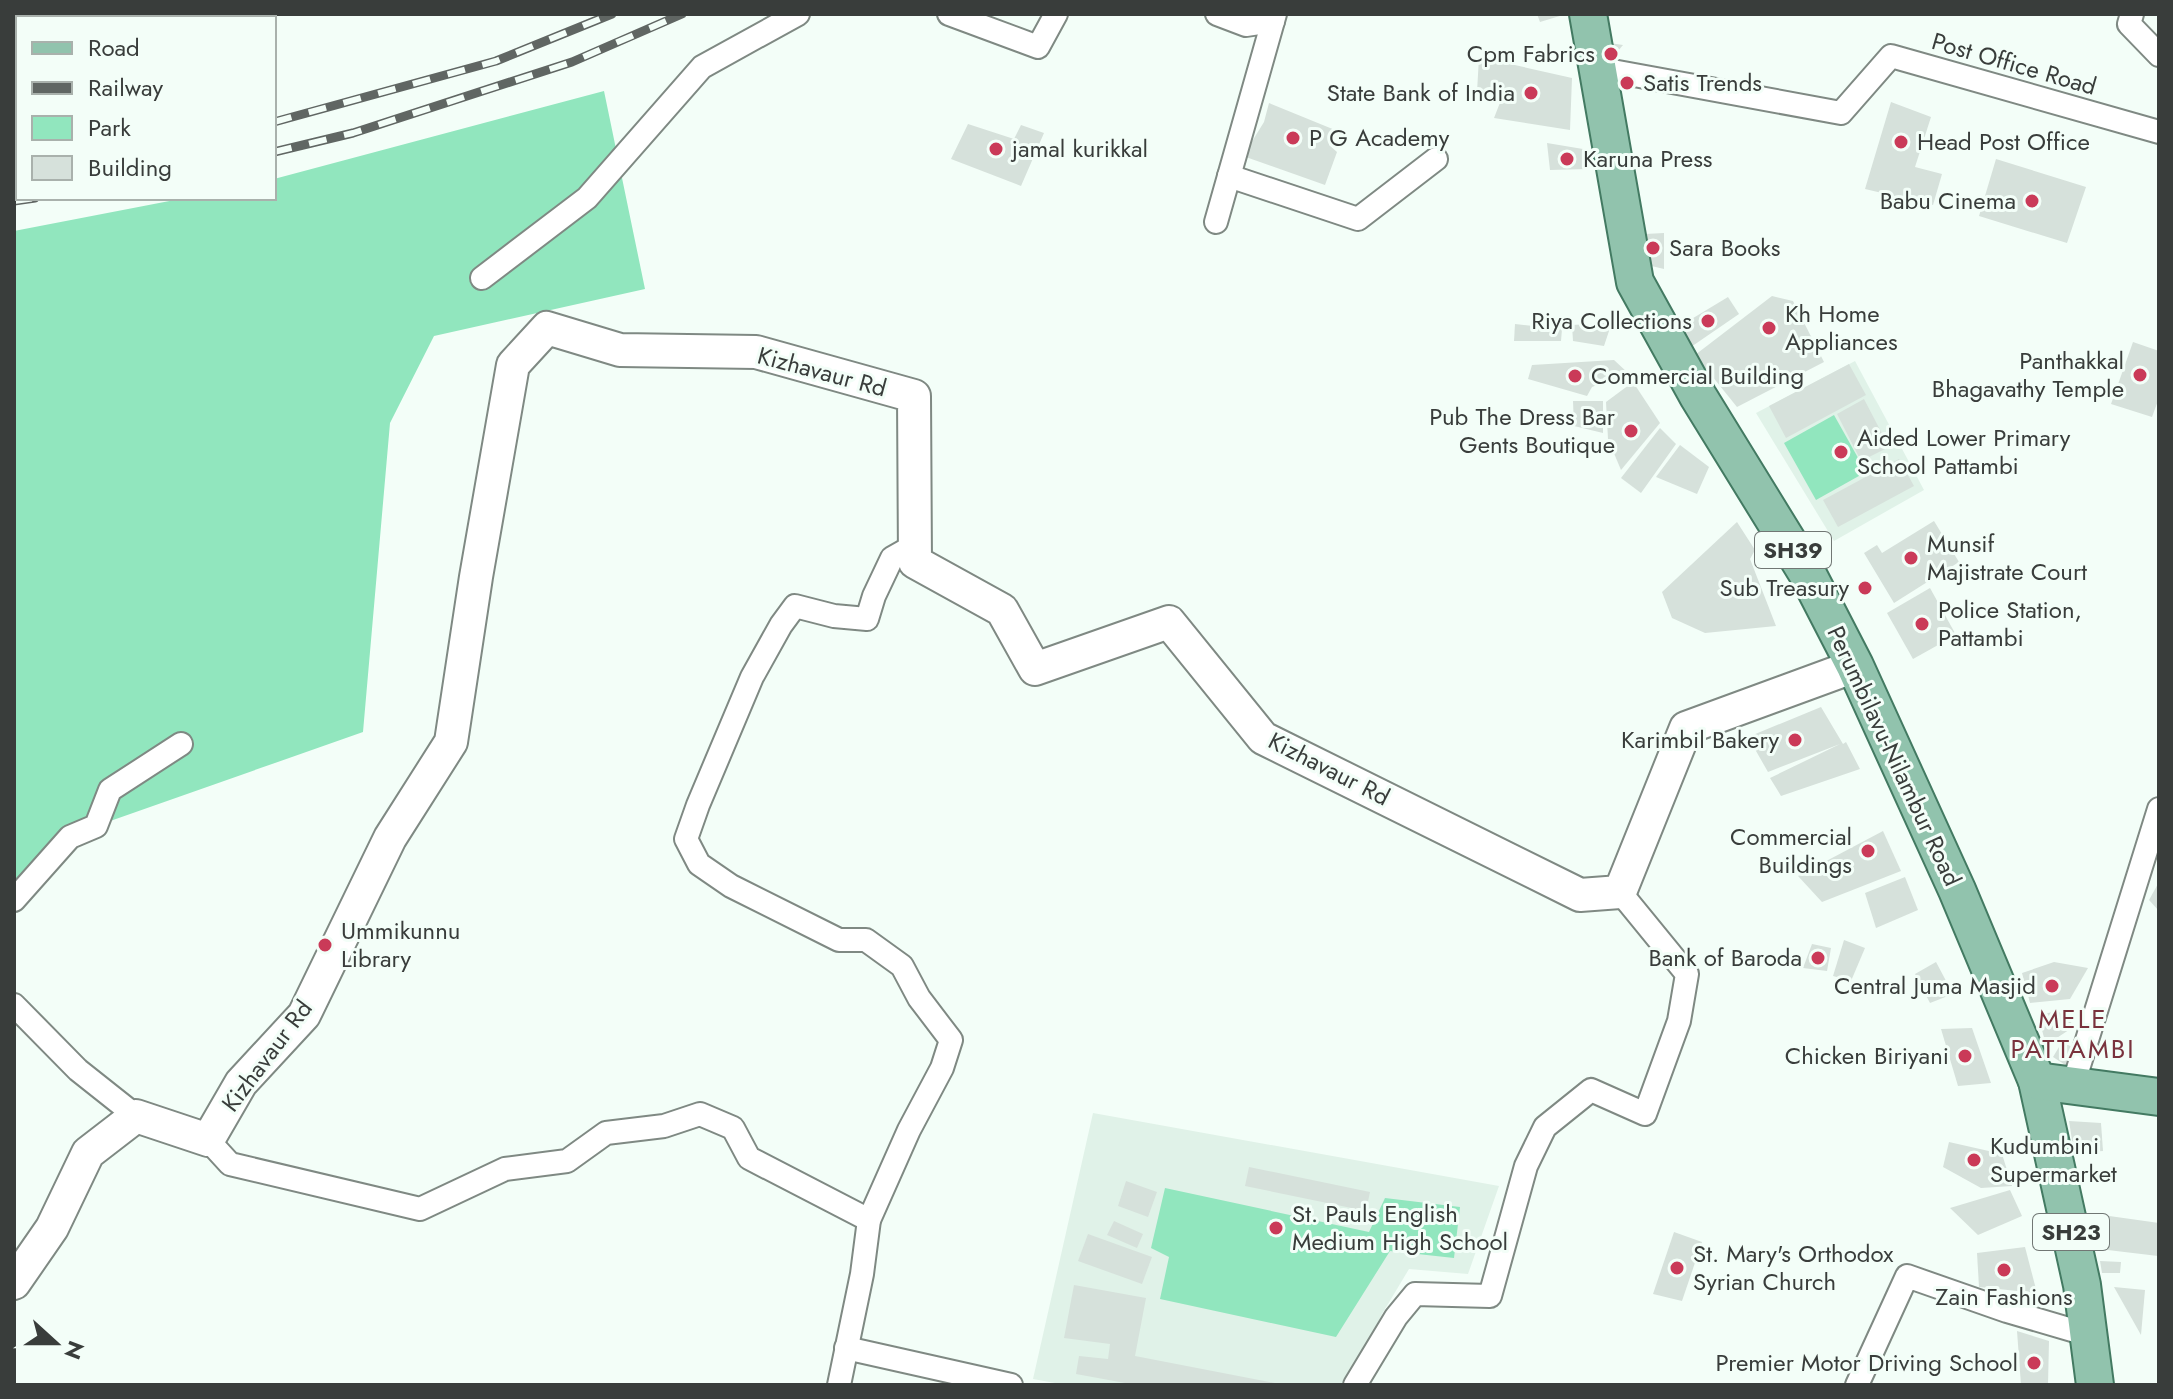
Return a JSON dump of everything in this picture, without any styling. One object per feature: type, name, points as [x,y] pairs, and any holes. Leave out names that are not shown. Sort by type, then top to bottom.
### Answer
[{"type":"main road","name":"Perumbilavu-Nilambur Road","points":[[1588,14],[1635,282],[1698,396],[1807,573],[1855,666],[1957,890],[2037,1081]]},
{"type":"main road","points":[[2037,1081],[2159,1097]]},
{"type":"main road","name":"SH23","points":[[2037,1081],[2082,1285],[2095,1385]]},
{"type":"street","points":[[482,278],[587,198],[702,67],[798,14]]},
{"type":"street","points":[[949,14],[1038,47],[1056,14]]},
{"type":"street","points":[[1217,14],[1246,25],[1274,17]]},
{"type":"street","points":[[2132,14],[2129,24],[2159,55]]},
{"type":"street","points":[[1216,222],[1274,17]]},
{"type":"street","name":"Post Office Road","points":[[1596,68],[1841,113],[1891,56],[2158,128]]},
{"type":"street","points":[[1229,176],[1358,219],[1436,159]]},
{"type":"street","name":"Kizhavaur Rd","points":[[208,1140],[241,1083],[304,1015],[390,838],[451,742],[513,365],[547,328],[620,350],[756,352],[914,396],[915,562],[1002,610],[1035,669],[1169,622],[1263,738],[1580,895],[1620,892]]},
{"type":"street","points":[[839,1385],[862,1274],[869,1220],[909,1130],[942,1068],[951,1040],[919,998],[902,966],[866,940],[839,940],[731,886],[699,864],[686,839],[752,677],[795,606],[834,616],[867,619],[892,558],[915,545]]},
{"type":"street","points":[[1355,1385],[1396,1317],[1415,1294],[1490,1296],[1526,1166],[1545,1127],[1591,1090],[1645,1114],[1679,1021],[1687,974],[1620,892],[1686,728],[1855,666]]},
{"type":"street","points":[[14,900],[70,837],[96,826],[110,790],[181,744]]},
{"type":"street","points":[[2073,1085],[2159,809]]},
{"type":"street","points":[[14,1005],[78,1070],[136,1116],[208,1140],[230,1164],[420,1209],[505,1169],[567,1161],[606,1133],[664,1126],[700,1114],[733,1128],[749,1158],[869,1220]]},
{"type":"street","points":[[14,1283],[52,1228],[88,1153],[136,1116]]},
{"type":"street","points":[[1857,1385],[1907,1276],[2007,1311],[2089,1335]]},
{"type":"street","points":[[846,1348],[1011,1385]]},
{"type":"shaded area","name":"Aided Lower Primary School Pattambi","points":[[1855,361],[1924,490],[1834,541],[1756,413]]},
{"type":"shaded area","name":"St. Pauls English Medium High School","points":[[1093,1113],[1499,1186],[1468,1274],[1409,1269],[1382,1314],[1355,1371],[1340,1385],[1066,1385],[1033,1379]]},
{"type":"green space","points":[[604,91],[645,289],[434,336],[390,423],[363,732],[96,826],[14,902],[14,231],[175,200],[276,200],[276,178]]},
{"type":"green space","points":[[1834,415],[1866,472],[1816,500],[1784,443]]},
{"type":"green space","points":[[1165,1188],[1369,1232],[1385,1198],[1460,1207],[1454,1258],[1390,1251],[1336,1337],[1160,1299],[1169,1257],[1151,1248]]},
{"type":"building","points":[[1537,14],[1563,14],[1563,15],[1540,22]]},
{"type":"building","name":"Cpm Fabrics","points":[[1603,42],[1623,45],[1608,63]]},
{"type":"building","name":"State Bank of India","points":[[1479,57],[1572,78],[1570,130],[1494,118],[1503,95],[1477,92]]},
{"type":"building","name":"Head Post Office","points":[[1891,102],[1931,117],[1915,167],[1942,174],[1933,205],[1865,189]]},
{"type":"building","name":"P G Academy","points":[[1269,103],[1335,130],[1329,145],[1337,152],[1325,185],[1243,156],[1264,122]]},
{"type":"building","name":"jamal kurikkal","points":[[968,124],[1014,139],[1021,125],[1044,133],[1021,186],[951,159]]},
{"type":"building","name":"Karuna Press","points":[[1547,143],[1583,149],[1588,169],[1550,170]]},
{"type":"building","name":"Babu Cinema","points":[[1996,159],[2086,187],[2067,243],[1979,216]]},
{"type":"building","name":"Sara Books","points":[[1664,233],[1664,269],[1639,263],[1645,234]]},
{"type":"building","name":"Kh Home Appliances","points":[[1772,296],[1793,301],[1824,362],[1737,407],[1695,355]]},
{"type":"building","name":"Riya Collections","points":[[1728,297],[1739,314],[1688,349],[1675,329]]},
{"type":"building","points":[[1606,323],[1609,331],[1604,346],[1573,341],[1572,325]]},
{"type":"building","points":[[1515,324],[1562,329],[1561,341],[1514,341]]},
{"type":"building","name":"Panthakkal Bhagavathy Temple","points":[[2133,342],[2159,351],[2159,398],[2152,417],[2111,404]]},
{"type":"building","name":"Commercial Building","points":[[1614,360],[1628,373],[1592,387],[1587,396],[1528,379],[1532,365]]},
{"type":"building","points":[[1849,364],[1866,395],[1786,438],[1769,406]]},
{"type":"building","name":"Pub The Dress Bar Gents Boutique","points":[[1633,382],[1660,423],[1621,470],[1608,439],[1606,402]]},
{"type":"building","name":"Aided Lower Primary School Pattambi","points":[[1864,399],[1889,447],[1861,461],[1837,414]]},
{"type":"building","points":[[1573,401],[1603,401],[1603,433],[1574,426]]},
{"type":"building","points":[[1660,428],[1676,444],[1641,493],[1621,478]]},
{"type":"building","points":[[1680,445],[1709,467],[1697,494],[1656,477]]},
{"type":"building","points":[[1899,459],[1914,486],[1838,527],[1823,500]]},
{"type":"building","name":"Munsif Majistrate Court","points":[[1934,521],[1959,562],[1894,603],[1864,553],[1877,545],[1882,553]]},
{"type":"building","points":[[1737,522],[1755,550],[1750,559],[1776,626],[1705,633],[1672,618],[1662,592]]},
{"type":"building","name":"Police Station, Pattambi","points":[[1930,588],[1956,635],[1913,659],[1887,613]]},
{"type":"building","points":[[1821,707],[1843,744],[1846,742],[1860,769],[1781,796],[1770,778],[1840,744],[1768,772],[1748,737]]},
{"type":"building","name":"Commercial Buildings","points":[[1883,831],[1901,871],[1822,902],[1798,876]]},
{"type":"building","points":[[1905,877],[1918,910],[1876,928],[1865,893]]},
{"type":"building","points":[[2159,882],[2159,911],[2149,900]]},
{"type":"building","points":[[1844,940],[1865,948],[1851,981],[1833,976]]},
{"type":"building","name":"Bank of Baroda","points":[[1812,944],[1831,948],[1827,971],[1803,968]]},
{"type":"building","points":[[1936,962],[1953,994],[1930,1003],[1915,974]]},
{"type":"building","name":"Central Juma Masjid","points":[[2054,962],[2088,968],[2070,999],[2030,1003],[2022,973]]},
{"type":"building","points":[[2058,1011],[2075,1026],[2046,1045],[2038,1015]]},
{"type":"building","name":"Chicken Biriyani","points":[[1972,1028],[1991,1083],[1958,1086],[1941,1029]]},
{"type":"building","points":[[2062,1042],[2078,1050],[2073,1070],[2053,1057]]},
{"type":"building","points":[[2069,1121],[2101,1123],[2103,1151],[2074,1153]]},
{"type":"building","name":"Kudumbini Supermarket","points":[[1949,1142],[2002,1154],[2012,1186],[1981,1188],[1943,1167]]},
{"type":"building","points":[[1249,1167],[1370,1192],[1366,1211],[1245,1186]]},
{"type":"building","points":[[1126,1181],[1157,1192],[1148,1217],[1118,1206]]},
{"type":"building","points":[[2010,1190],[2022,1216],[1978,1235],[1950,1208]]},
{"type":"building","points":[[2088,1213],[2159,1223],[2158,1256],[2091,1248]]},
{"type":"building","points":[[1114,1221],[1143,1234],[1137,1248],[1107,1235]]},
{"type":"building","name":"St. Mary's Orthodox Syrian Church","points":[[1674,1232],[1702,1242],[1682,1301],[1653,1294]]},
{"type":"building","points":[[1088,1234],[1152,1257],[1142,1284],[1078,1261]]},
{"type":"building","name":"Zain Fashions","points":[[2025,1247],[2037,1293],[1979,1287],[1977,1253]]},
{"type":"building","points":[[2100,1261],[2121,1262],[2120,1273],[2102,1273]]},
{"type":"building","points":[[1074,1285],[1146,1298],[1135,1356],[1285,1385],[1136,1385],[1076,1374],[1079,1356],[1108,1359],[1110,1344],[1064,1338]]},
{"type":"building","points":[[2114,1287],[2145,1290],[2141,1335]]},
{"type":"building","name":"Premier Motor Driving School","points":[[2017,1331],[2049,1341],[2048,1385],[2021,1385]]},
{"type":"railway","points":[[276,121],[496,61],[612,14]]},
{"type":"railway","points":[[276,152],[353,133],[572,62],[682,14]]},
{"type":"railway","points":[[14,201],[21,200]]},
{"type":"place","name":"Cpm Fabrics","points":[[1611,54]]},
{"type":"place","name":"Satis Trends","points":[[1627,83]]},
{"type":"place","name":"State Bank of India","points":[[1531,93]]},
{"type":"place","name":"P G Academy","points":[[1293,138]]},
{"type":"place","name":"Head Post Office","points":[[1901,142]]},
{"type":"place","name":"jamal kurikkal","points":[[996,149]]},
{"type":"place","name":"Karuna Press","points":[[1567,159]]},
{"type":"place","name":"Babu Cinema","points":[[2032,201]]},
{"type":"place","name":"Sara Books","points":[[1653,248]]},
{"type":"place","name":"Riya Collections","points":[[1708,321]]},
{"type":"place","name":"Kh Home Appliances","points":[[1769,328]]},
{"type":"place","name":"Panthakkal Bhagavathy Temple","points":[[2140,375]]},
{"type":"place","name":"Commercial Building","points":[[1575,376]]},
{"type":"place","name":"Pub The Dress Bar Gents Boutique","points":[[1631,431]]},
{"type":"place","name":"Aided Lower Primary School Pattambi","points":[[1841,452]]},
{"type":"place","name":"Munsif Majistrate Court","points":[[1911,558]]},
{"type":"place","name":"Sub Treasury","points":[[1865,588]]},
{"type":"place","name":"Police Station, Pattambi","points":[[1922,624]]},
{"type":"place","name":"Karimbil Bakery","points":[[1795,740]]},
{"type":"place","name":"Commercial Buildings","points":[[1868,851]]},
{"type":"place","name":"Ummikunnu Library","points":[[325,945]]},
{"type":"place","name":"Bank of Baroda","points":[[1818,958]]},
{"type":"place","name":"Central Juma Masjid","points":[[2052,986]]},
{"type":"place","name":"Chicken Biriyani","points":[[1965,1056]]},
{"type":"place","name":"Kudumbini Supermarket","points":[[1974,1160]]},
{"type":"place","name":"St. Pauls English Medium High School","points":[[1276,1228]]},
{"type":"place","name":"St. Mary's Orthodox Syrian Church","points":[[1677,1268]]},
{"type":"place","name":"Zain Fashions","points":[[2004,1270]]},
{"type":"place","name":"Premier Motor Driving School","points":[[2034,1363]]},
{"type":"district","name":"MELE PATTAMBI","points":[[2073,1034]]}]
